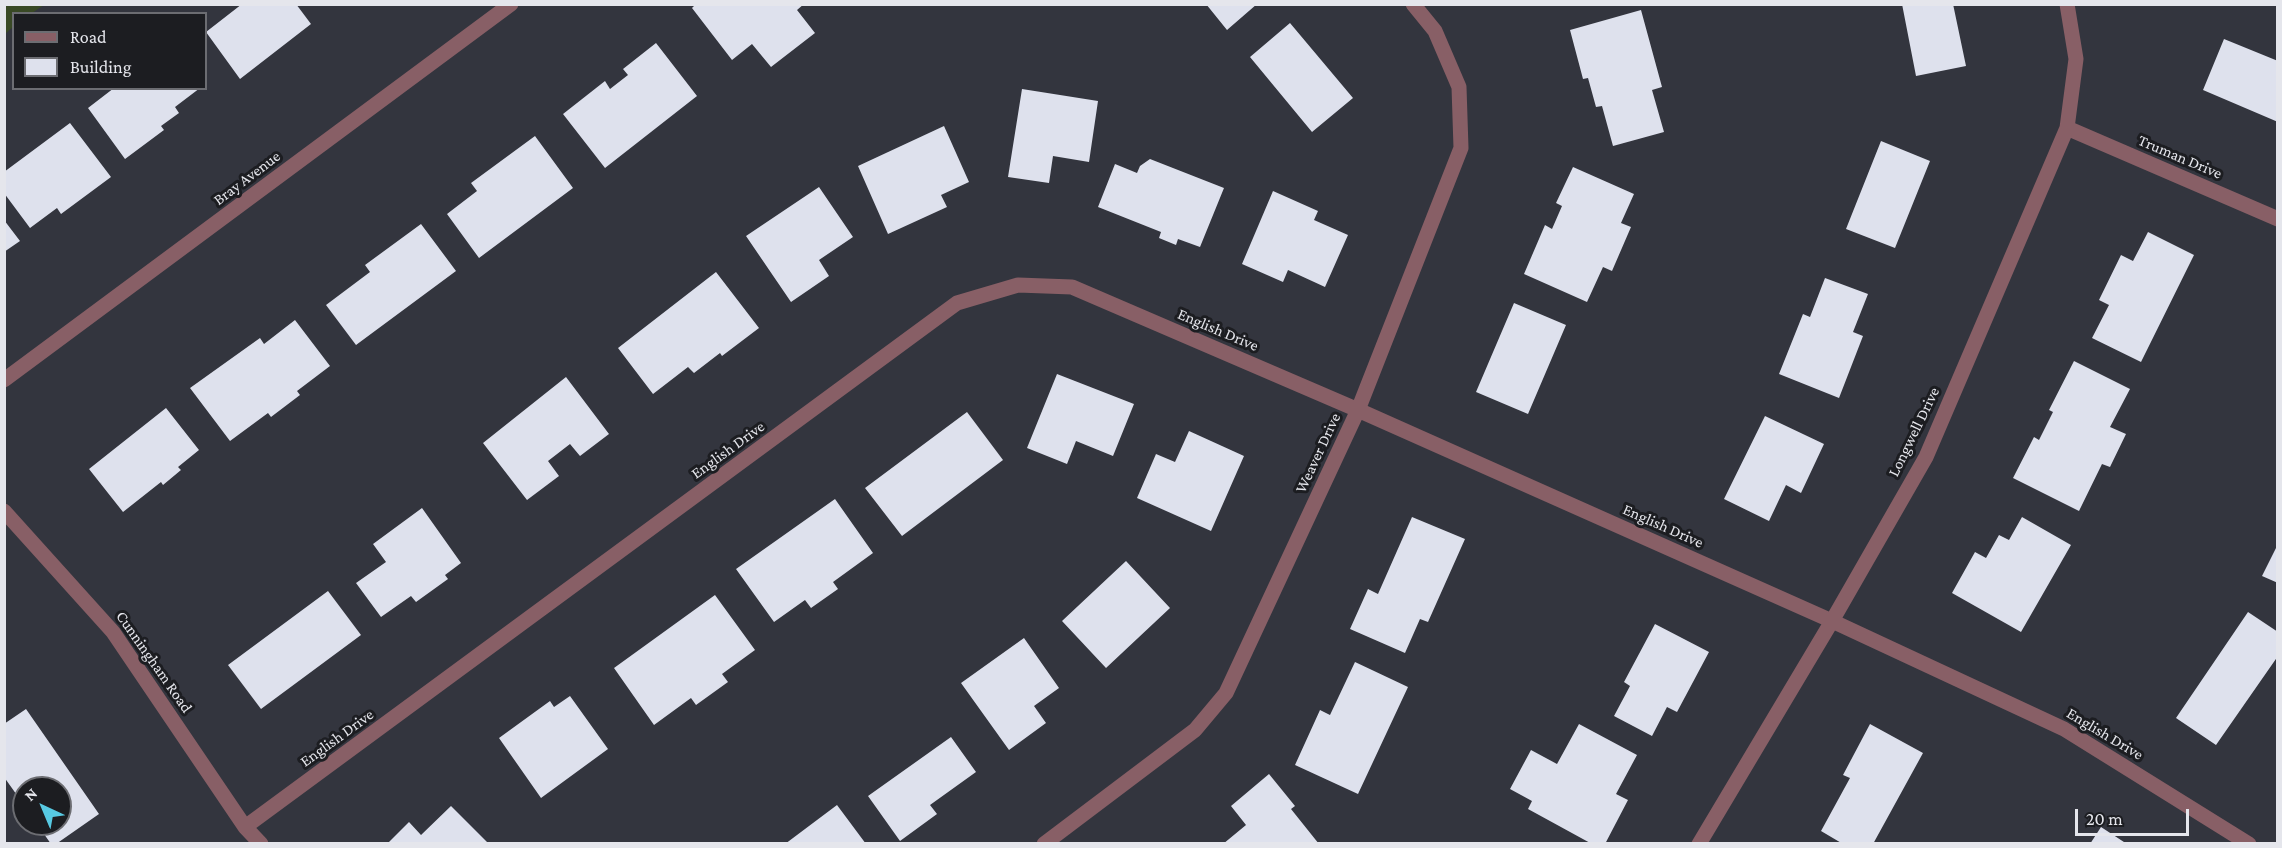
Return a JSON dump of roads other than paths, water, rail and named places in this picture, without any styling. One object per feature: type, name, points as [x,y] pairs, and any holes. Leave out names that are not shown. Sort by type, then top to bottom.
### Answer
[{"type":"street","name":"Bray Avenue","points":[[4,380],[511,4]]},
{"type":"street","name":"Weaver Drive","points":[[1044,843],[1195,730],[1226,693],[1358,410],[1461,148],[1459,87],[1435,31],[1413,4]]},
{"type":"street","name":"Longwell Drive","points":[[1699,843],[1832,621],[1926,457],[2067,128],[2076,59],[2067,4]]},
{"type":"street","name":"Truman Drive","points":[[2067,128],[2277,219]]},
{"type":"street","name":"English Drive","points":[[245,827],[957,303],[1018,285],[1072,287],[1358,410],[1832,621],[2064,729],[2249,843]]},
{"type":"street","name":"Cunningham Road","points":[[4,511],[113,632],[245,827],[261,843]]}]
